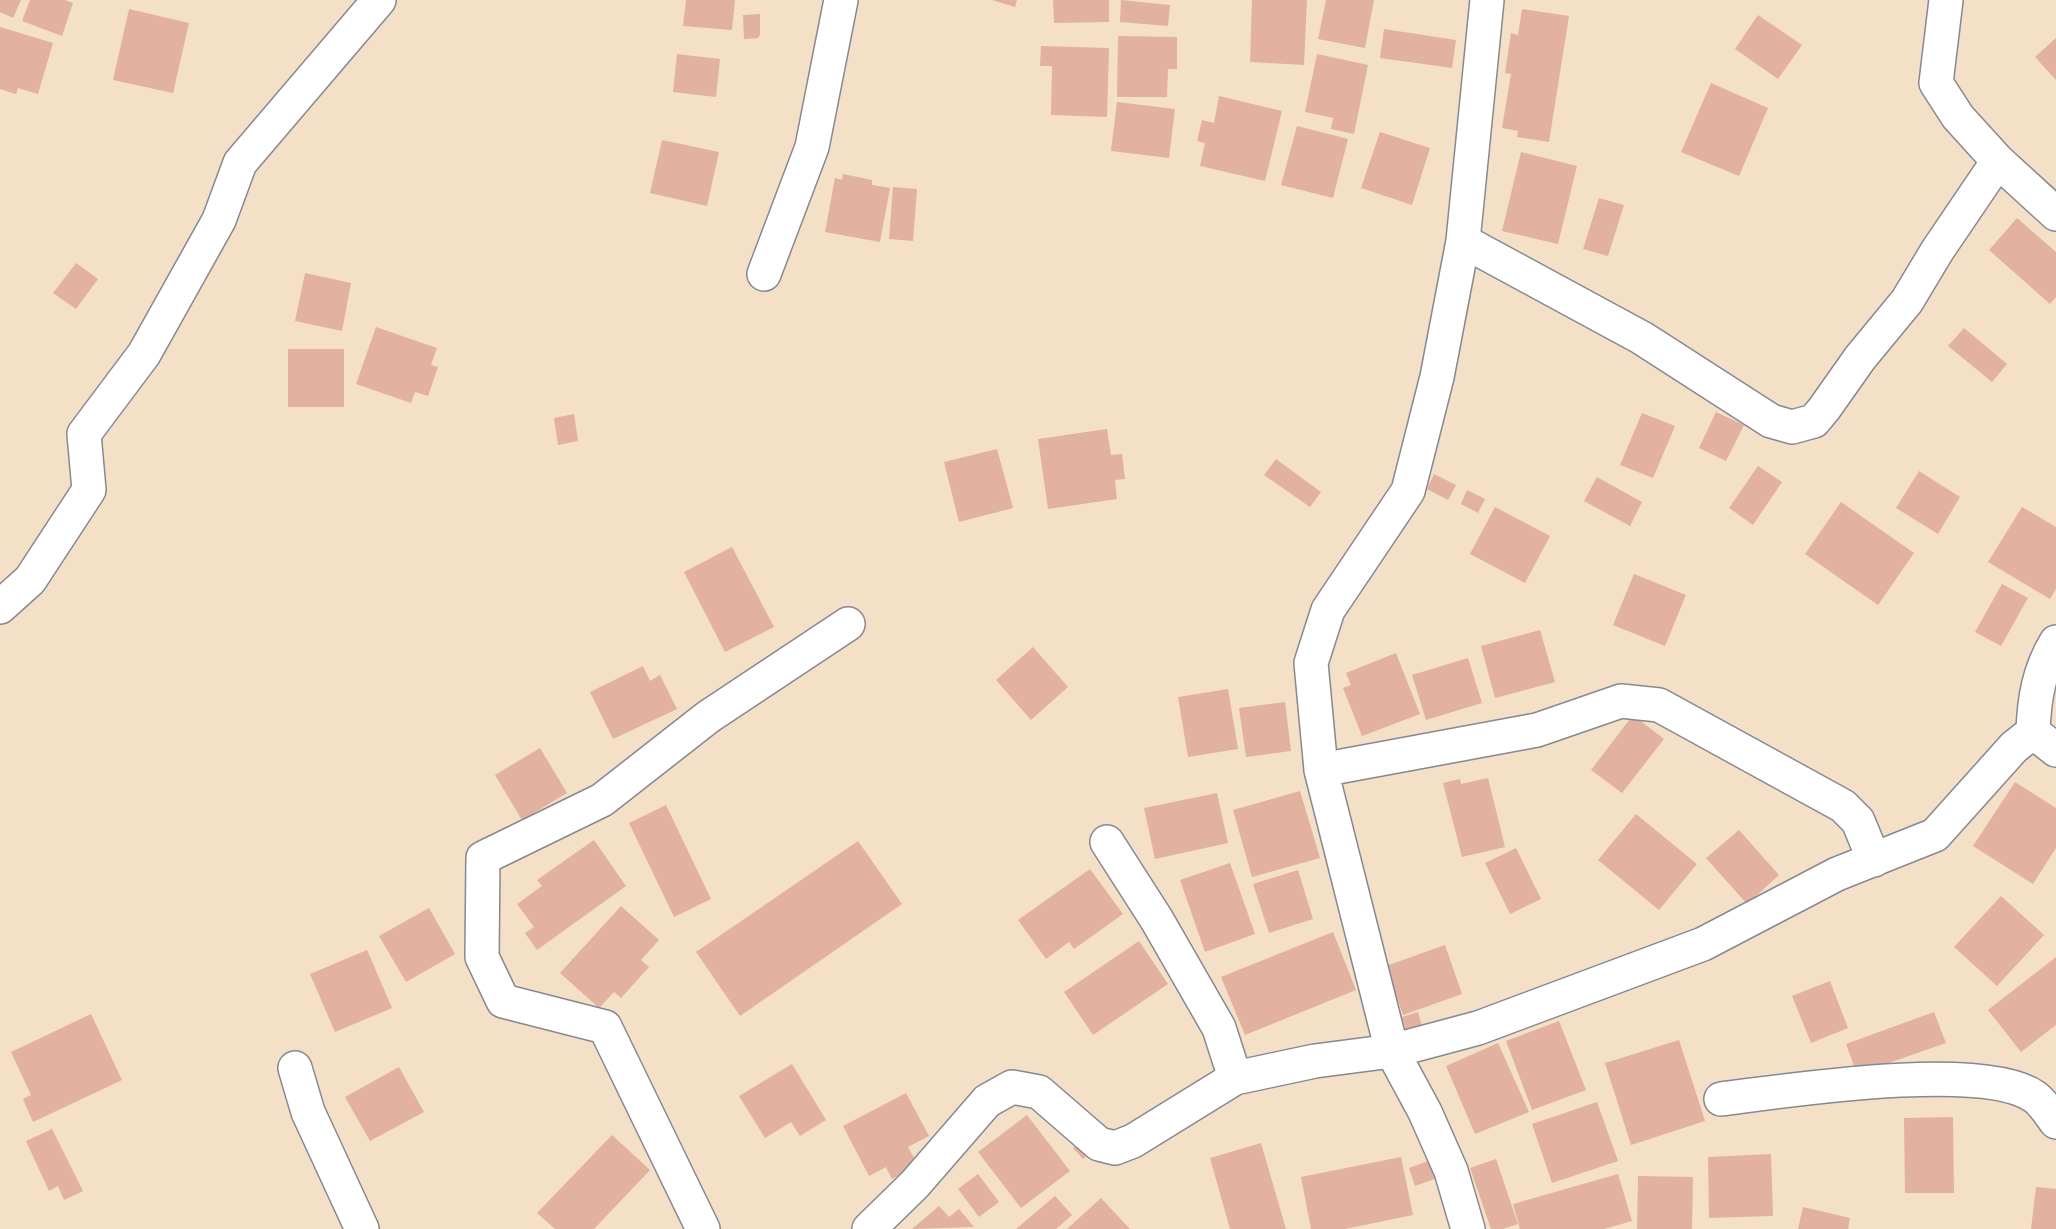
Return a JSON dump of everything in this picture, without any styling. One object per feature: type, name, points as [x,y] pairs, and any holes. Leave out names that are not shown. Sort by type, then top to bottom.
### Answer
[{"type":"street","points":[[0,607],[30,580],[89,490],[84,434],[144,354],[219,220],[240,163],[379,0]]},
{"type":"street","points":[[764,274],[812,147],[841,0]]},
{"type":"street","points":[[1468,1229],[1451,1171],[1425,1112],[1392,1051],[1321,770],[1311,663],[1328,610],[1408,490],[1437,377],[1463,241],[1487,0]]},
{"type":"street","points":[[1946,0],[1936,83],[1958,117],[1998,161],[2056,214]]},
{"type":"street","points":[[1463,241],[1642,338],[1771,421],[1792,427],[1814,421],[1824,410],[1860,358],[1907,301],[1937,250],[1998,161]]},
{"type":"street","points":[[703,1229],[605,1027],[503,1001],[482,957],[483,858],[602,800],[708,717],[848,624]]},
{"type":"street","points":[[869,1229],[915,1184],[987,1101],[1012,1087],[1039,1092],[1099,1144],[1115,1148],[1132,1142],[1235,1078],[1315,1061],[1392,1051],[1478,1029],[1610,977],[1703,944],[1837,874],[1935,835],[2014,747],[2044,741],[2034,706],[2043,663],[2056,642]]},
{"type":"street","points":[[1321,770],[1537,730],[1622,701],[1659,705],[1843,806],[1858,821],[1875,860]]},
{"type":"street","points":[[1107,842],[1157,920],[1219,1029],[1235,1078]]},
{"type":"street","points":[[295,1068],[308,1112],[362,1229]]},
{"type":"street","points":[[1721,1099],[1849,1084],[1956,1080],[2008,1086],[2035,1097],[2056,1122]]},
{"type":"building","points":[[0,0],[21,0],[13,18],[0,12]]},
{"type":"building","points":[[30,0],[65,0],[73,3],[62,36],[22,21]]},
{"type":"building","points":[[686,0],[735,0],[732,30],[683,26]]},
{"type":"building","points":[[992,0],[1017,0],[1015,7]]},
{"type":"building","points":[[1053,0],[1109,0],[1109,22],[1054,23]]},
{"type":"building","points":[[1121,0],[1170,5],[1168,26],[1120,22]]},
{"type":"building","points":[[1252,0],[1307,0],[1304,65],[1250,62]]},
{"type":"building","points":[[1326,0],[1374,0],[1365,48],[1318,39]]},
{"type":"building","points":[[129,9],[189,23],[173,93],[113,80]]},
{"type":"building","points":[[1522,9],[1569,16],[1549,142],[1517,137],[1518,131],[1502,128],[1511,74],[1505,73],[1511,33],[1518,35]]},
{"type":"building","points":[[760,14],[760,35],[758,38],[744,39],[743,15]]},
{"type":"building","points":[[1758,15],[1802,45],[1778,79],[1735,49]]},
{"type":"building","points":[[0,27],[53,43],[38,94],[18,88],[16,94],[0,89]]},
{"type":"building","points":[[1384,29],[1456,40],[1452,68],[1380,58]]},
{"type":"building","points":[[1118,36],[1177,37],[1177,69],[1168,69],[1167,97],[1117,97]]},
{"type":"building","points":[[2056,38],[2056,80],[2035,57]]},
{"type":"building","points":[[1041,46],[1109,48],[1107,117],[1051,115],[1052,66],[1040,66]]},
{"type":"building","points":[[677,54],[720,59],[716,97],[673,92]]},
{"type":"building","points":[[1317,54],[1368,65],[1354,134],[1331,129],[1333,118],[1305,112]]},
{"type":"building","points":[[1711,83],[1768,108],[1739,176],[1681,152]]},
{"type":"building","points":[[1219,96],[1282,111],[1265,181],[1200,166],[1205,143],[1197,141],[1202,120],[1214,123]]},
{"type":"building","points":[[1117,102],[1175,109],[1169,158],[1111,151]]},
{"type":"building","points":[[1297,126],[1348,139],[1333,198],[1281,185]]},
{"type":"building","points":[[1380,132],[1430,148],[1412,205],[1361,188]]},
{"type":"building","points":[[662,140],[719,152],[707,206],[650,193]]},
{"type":"building","points":[[1521,152],[1577,166],[1558,244],[1502,231]]},
{"type":"building","points":[[843,174],[872,180],[872,185],[890,188],[880,242],[825,232],[835,178],[842,180]]},
{"type":"building","points":[[893,187],[917,189],[913,241],[889,239]]},
{"type":"building","points":[[1599,198],[1624,205],[1608,256],[1583,249]]},
{"type":"building","points":[[2017,218],[2056,252],[2056,297],[2050,304],[1989,250]]},
{"type":"building","points":[[76,263],[98,279],[76,309],[53,293]]},
{"type":"building","points":[[305,273],[351,283],[342,331],[295,321]]},
{"type":"building","points":[[376,327],[437,348],[431,365],[438,367],[428,396],[415,392],[411,403],[356,384]]},
{"type":"building","points":[[1964,328],[2007,364],[1992,382],[1948,346]]},
{"type":"building","points":[[288,349],[344,349],[344,407],[288,407]]},
{"type":"building","points":[[1716,412],[1744,425],[1726,461],[1699,448]]},
{"type":"building","points":[[1642,413],[1675,426],[1653,478],[1620,465]]},
{"type":"building","points":[[574,414],[578,441],[558,445],[554,418]]},
{"type":"building","points":[[1107,429],[1111,455],[1122,454],[1125,479],[1115,480],[1117,499],[1048,509],[1038,439]]},
{"type":"building","points":[[997,449],[1013,508],[959,522],[944,462]]},
{"type":"building","points":[[1276,459],[1321,492],[1310,507],[1264,475]]},
{"type":"building","points":[[1758,466],[1782,482],[1753,525],[1729,508]]},
{"type":"building","points":[[1919,471],[1960,497],[1938,534],[1896,508]]},
{"type":"building","points":[[1434,474],[1456,485],[1448,500],[1427,489]]},
{"type":"building","points":[[1597,477],[1642,502],[1630,526],[1584,501]]},
{"type":"building","points":[[1467,490],[1485,499],[1478,513],[1461,504]]},
{"type":"building","points":[[1841,502],[1914,553],[1878,605],[1805,554]]},
{"type":"building","points":[[1495,507],[1550,536],[1525,583],[1470,554]]},
{"type":"building","points":[[2022,507],[2056,527],[2056,589],[2050,599],[1988,562]]},
{"type":"building","points":[[732,547],[774,627],[725,652],[684,572]]},
{"type":"building","points":[[1634,574],[1686,595],[1665,646],[1613,625]]},
{"type":"building","points":[[2002,584],[2028,598],[2001,646],[1975,632]]},
{"type":"building","points":[[1540,630],[1555,682],[1495,698],[1481,646]]},
{"type":"building","points":[[1033,647],[1068,687],[1031,720],[996,680]]},
{"type":"building","points":[[1396,653],[1420,714],[1362,736],[1343,688],[1351,685],[1346,673]]},
{"type":"building","points":[[1468,658],[1482,703],[1426,720],[1412,675]]},
{"type":"building","points":[[643,666],[650,681],[660,675],[677,709],[613,739],[590,692]]},
{"type":"building","points":[[1228,689],[1238,749],[1188,757],[1178,697]]},
{"type":"building","points":[[1285,702],[1291,751],[1246,757],[1239,708]]},
{"type":"building","points":[[1633,715],[1664,739],[1622,793],[1591,770]]},
{"type":"building","points":[[540,748],[567,793],[522,820],[495,775]]},
{"type":"building","points":[[1488,778],[1505,847],[1462,857],[1443,783],[1460,779],[1461,784]]},
{"type":"building","points":[[2015,782],[2056,808],[2056,848],[2033,884],[1973,846]]},
{"type":"building","points":[[1300,791],[1320,858],[1252,877],[1233,810]]},
{"type":"building","points":[[1217,793],[1228,843],[1155,859],[1144,808]]},
{"type":"building","points":[[666,805],[711,899],[674,917],[629,823]]},
{"type":"building","points":[[1636,814],[1697,864],[1659,910],[1598,860]]},
{"type":"building","points":[[1739,830],[1779,875],[1747,904],[1706,858]]},
{"type":"building","points":[[594,840],[626,886],[537,950],[525,933],[534,927],[517,904],[542,886],[537,880]]},
{"type":"building","points":[[858,841],[902,904],[740,1016],[696,952]]},
{"type":"building","points":[[1516,848],[1541,899],[1510,914],[1485,863]]},
{"type":"building","points":[[1230,863],[1255,934],[1205,952],[1180,880]]},
{"type":"building","points":[[1090,869],[1123,914],[1074,949],[1069,942],[1046,959],[1018,920]]},
{"type":"building","points":[[1298,870],[1313,919],[1269,933],[1253,884]]},
{"type":"building","points":[[2001,896],[2044,935],[1997,986],[1954,947]]},
{"type":"building","points":[[621,906],[659,940],[641,960],[649,967],[621,998],[614,992],[599,1008],[560,973]]},
{"type":"building","points":[[429,908],[455,954],[406,982],[379,936]]},
{"type":"building","points":[[1333,932],[1356,990],[1245,1035],[1221,977]]},
{"type":"building","points":[[1139,941],[1168,984],[1093,1035],[1064,992]]},
{"type":"building","points":[[1445,945],[1462,994],[1403,1015],[1386,966]]},
{"type":"building","points":[[367,950],[392,1008],[335,1032],[310,974]]},
{"type":"building","points":[[2056,957],[2056,1025],[2021,1052],[1988,1010]]},
{"type":"building","points":[[1830,981],[1848,1028],[1811,1043],[1792,996]]},
{"type":"building","points":[[1418,1012],[1422,1026],[1406,1031],[1402,1017]]},
{"type":"building","points":[[1934,1012],[1946,1043],[1857,1074],[1846,1044]]},
{"type":"building","points":[[91,1014],[122,1080],[33,1122],[23,1099],[31,1095],[11,1052]]},
{"type":"building","points":[[1559,1021],[1586,1090],[1532,1110],[1506,1041]]},
{"type":"building","points":[[1679,1040],[1705,1121],[1631,1145],[1605,1063]]},
{"type":"building","points":[[1498,1043],[1529,1112],[1475,1134],[1446,1066]]},
{"type":"building","points":[[792,1064],[826,1120],[800,1136],[791,1122],[765,1138],[739,1096]]},
{"type":"building","points":[[399,1067],[424,1112],[370,1141],[345,1097]]},
{"type":"building","points":[[906,1093],[929,1136],[908,1147],[918,1165],[892,1179],[886,1167],[869,1176],[843,1126]]},
{"type":"building","points":[[1597,1102],[1618,1161],[1552,1183],[1532,1124]]},
{"type":"building","points":[[1027,1115],[1070,1171],[1021,1208],[978,1152]]},
{"type":"building","points":[[1953,1117],[1954,1193],[1905,1193],[1904,1118]]},
{"type":"building","points":[[52,1129],[83,1191],[64,1200],[58,1186],[49,1191],[26,1141]]},
{"type":"building","points":[[612,1135],[650,1170],[594,1229],[555,1229],[537,1213]]},
{"type":"building","points":[[1079,1143],[1088,1154],[1083,1159],[1073,1148]]},
{"type":"building","points":[[1261,1143],[1286,1229],[1230,1229],[1210,1158]]},
{"type":"building","points":[[1771,1154],[1773,1216],[1709,1218],[1708,1157]]},
{"type":"building","points":[[1401,1157],[1413,1215],[1345,1229],[1311,1229],[1301,1177]]},
{"type":"building","points":[[1433,1159],[1440,1177],[1415,1186],[1409,1168]]},
{"type":"building","points":[[1496,1159],[1518,1224],[1503,1229],[1491,1229],[1470,1168]]},
{"type":"building","points":[[978,1174],[999,1202],[979,1217],[958,1189]]},
{"type":"building","points":[[1618,1174],[1632,1221],[1604,1229],[1520,1229],[1513,1204]]},
{"type":"building","points":[[1638,1176],[1693,1177],[1692,1229],[1637,1229]]},
{"type":"building","points":[[2036,1187],[2056,1189],[2056,1229],[2031,1229]]},
{"type":"building","points":[[1055,1196],[1072,1215],[1056,1229],[1016,1229]]},
{"type":"building","points":[[1101,1198],[1130,1229],[1067,1229]]},
{"type":"building","points":[[939,1206],[949,1217],[959,1209],[974,1227],[912,1229]]},
{"type":"building","points":[[1803,1207],[1850,1218],[1848,1229],[1798,1229]]}]
